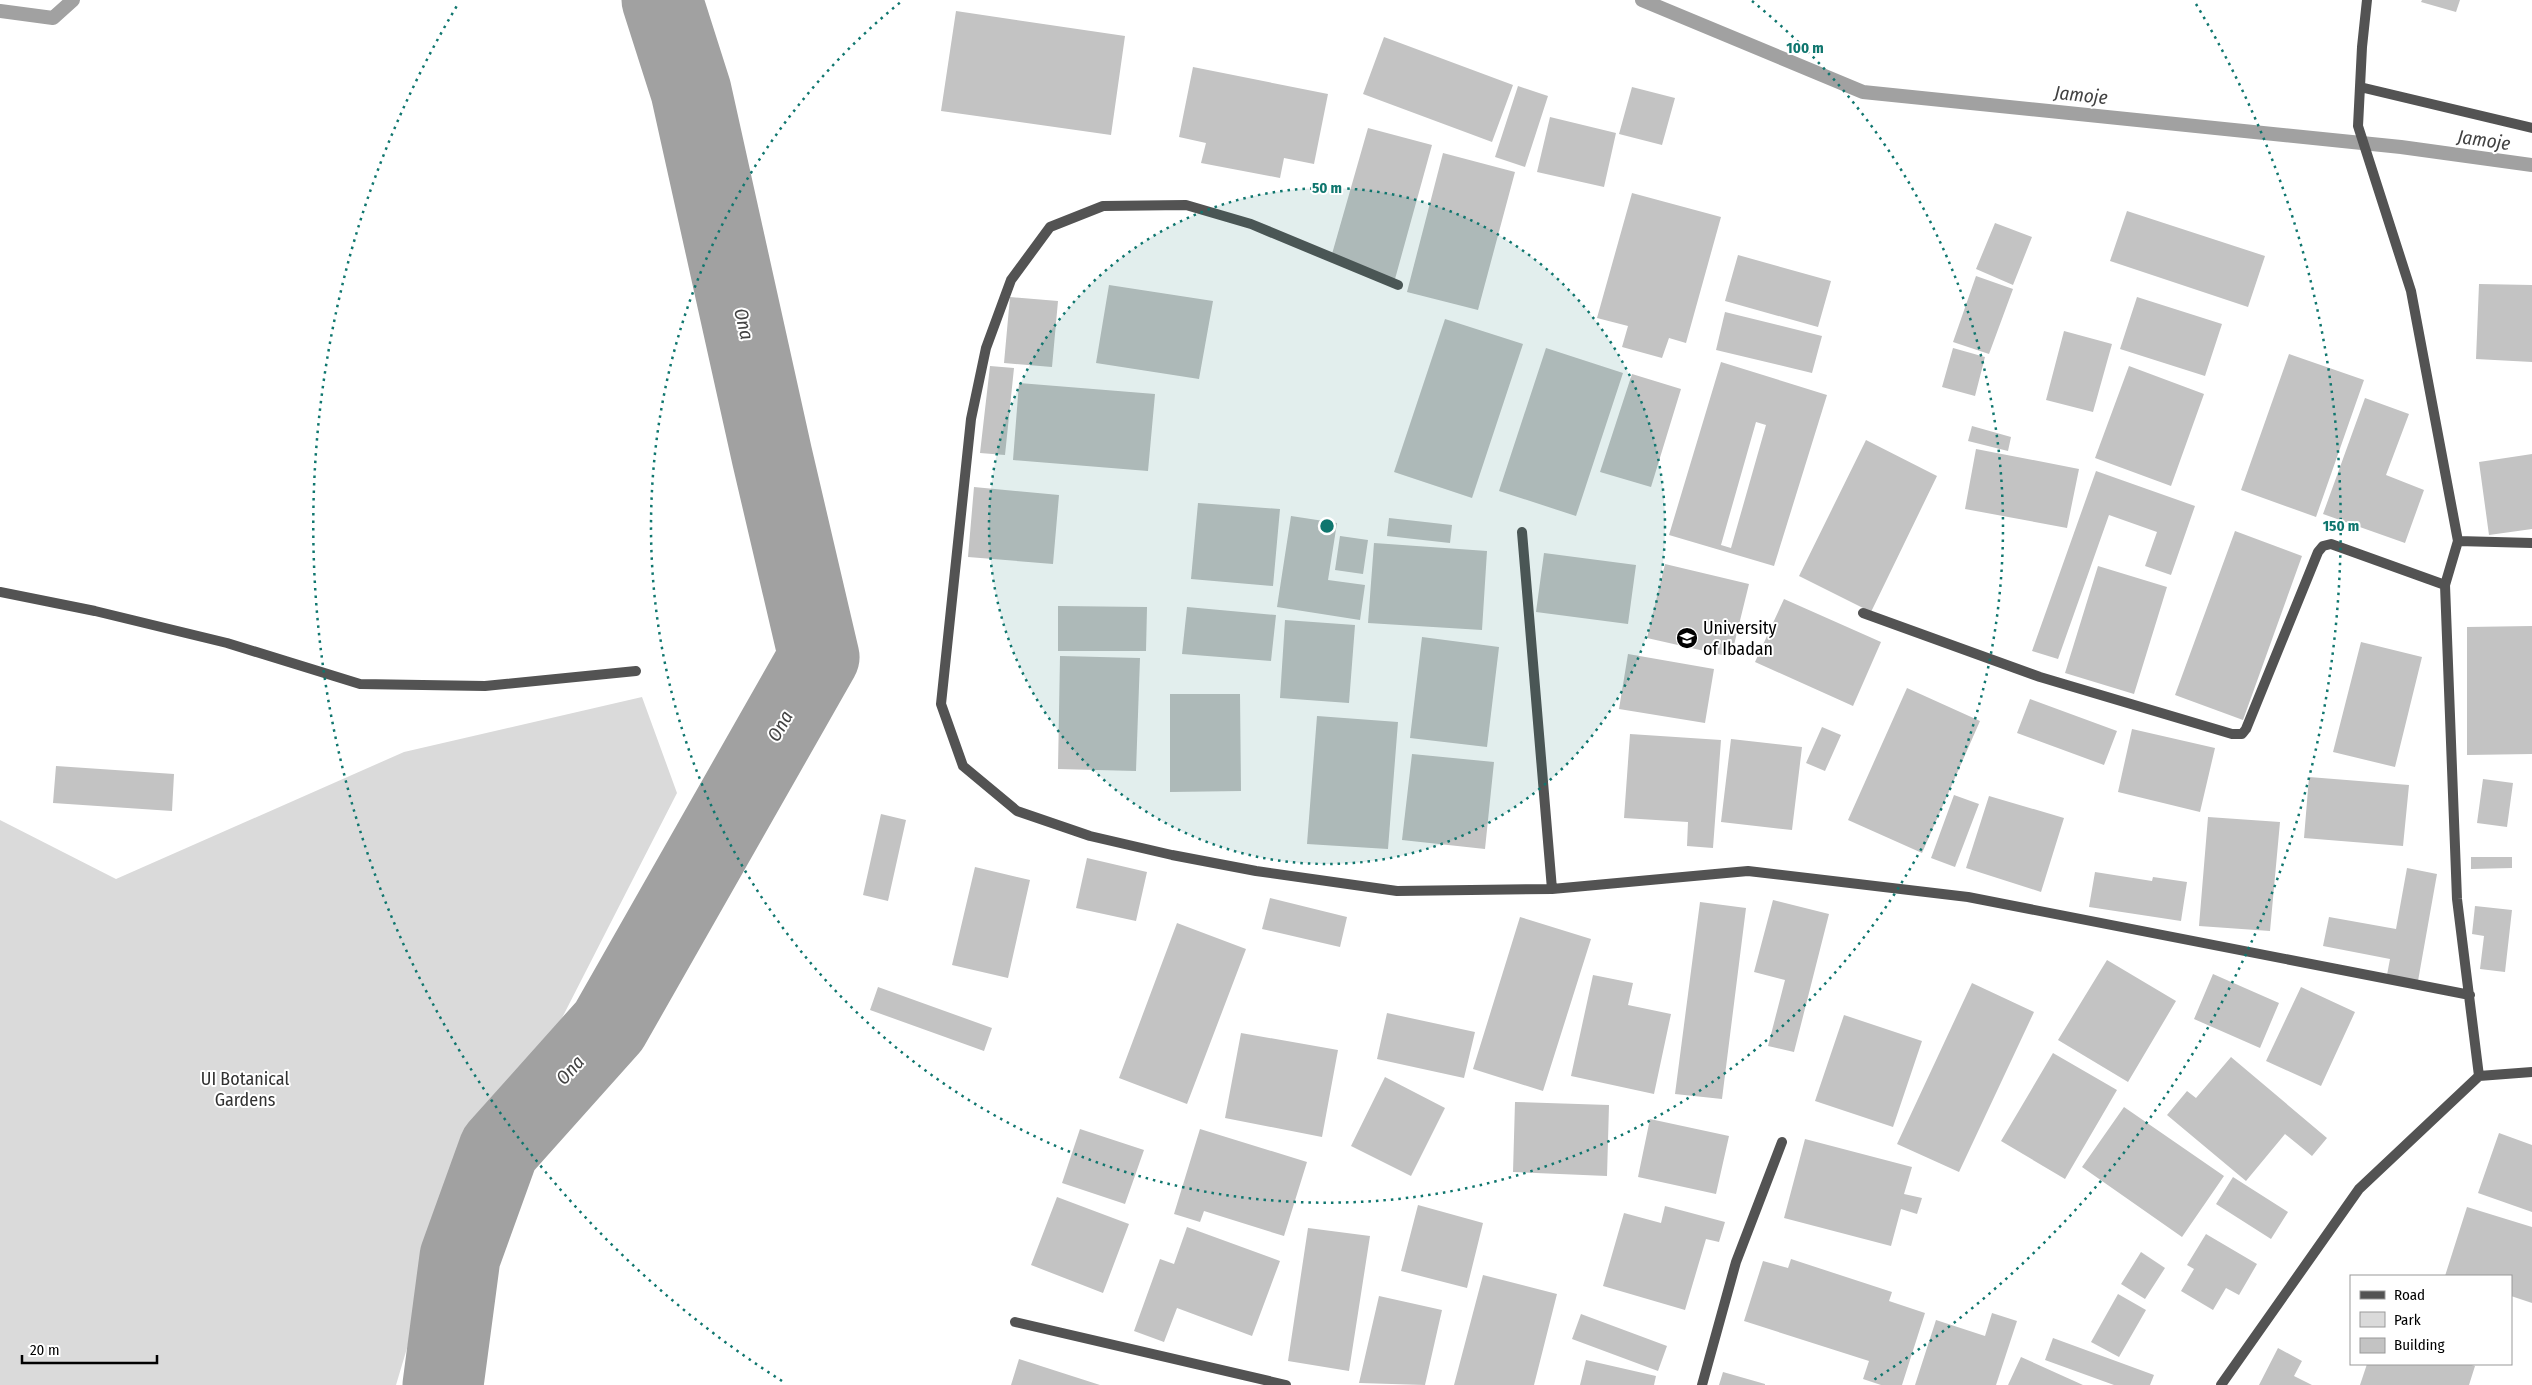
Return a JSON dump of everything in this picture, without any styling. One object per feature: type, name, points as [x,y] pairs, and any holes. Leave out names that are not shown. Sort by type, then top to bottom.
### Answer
[{"type":"street","points":[[2367,0],[2358,126],[2411,291],[2458,541],[2446,585],[2457,899],[2479,1076]]},
{"type":"street","points":[[2360,87],[2532,128]]},
{"type":"street","points":[[1398,285],[1251,224],[1186,205],[1103,206],[1050,227],[1011,280],[986,348],[971,419],[941,704],[963,766],[1018,811],[1090,836],[1172,856],[1256,871],[1397,891],[1552,889],[1748,871],[1968,897],[2470,995]]},
{"type":"street","points":[[1522,532],[1552,889]]},
{"type":"street","points":[[2458,541],[2532,543]]},
{"type":"street","points":[[1863,613],[2040,677],[2232,734],[2242,734],[2246,729],[2318,552],[2323,546],[2332,544],[2446,585]]},
{"type":"street","points":[[0,592],[95,611],[226,643],[360,684],[485,686],[636,671]]},
{"type":"street","points":[[2221,1385],[2359,1189],[2479,1076],[2532,1072]]},
{"type":"street","points":[[1702,1385],[1736,1262],[1782,1142]]},
{"type":"street","points":[[1015,1322],[1286,1385]]},
{"type":"green space","name":"UI Botanical Gardens","points":[[642,697],[677,793],[563,1016],[470,1184],[413,1328],[396,1385],[0,1385],[0,820],[116,879],[404,752]]},
{"type":"building","points":[[2422,0],[2460,0],[2456,12],[2421,2]]},
{"type":"building","points":[[956,11],[1125,36],[1111,135],[941,111]]},
{"type":"building","points":[[1384,37],[1513,85],[1492,142],[1363,94]]},
{"type":"building","points":[[1193,67],[1328,94],[1314,164],[1284,158],[1280,178],[1201,163],[1206,143],[1179,137]]},
{"type":"building","points":[[1518,86],[1548,96],[1525,167],[1495,157]]},
{"type":"building","points":[[1632,87],[1675,98],[1662,145],[1619,134]]},
{"type":"building","points":[[1550,117],[1616,133],[1604,187],[1537,172]]},
{"type":"building","points":[[1368,128],[1432,145],[1395,279],[1330,261]]},
{"type":"building","points":[[1443,153],[1515,172],[1478,310],[1407,292]]},
{"type":"building","points":[[1632,193],[1721,217],[1686,343],[1669,338],[1662,358],[1622,347],[1628,326],[1597,318]]},
{"type":"building","points":[[2127,211],[2265,256],[2248,307],[2110,261]]},
{"type":"building","points":[[1995,223],[2032,237],[2013,285],[1976,269]]},
{"type":"building","points":[[1738,255],[1831,281],[1818,327],[1725,301]]},
{"type":"building","points":[[1976,276],[2013,289],[1989,354],[1953,342]]},
{"type":"building","points":[[2479,284],[2532,285],[2532,362],[2476,359]]},
{"type":"building","points":[[1109,285],[1213,301],[1199,379],[1096,363]]},
{"type":"building","points":[[1010,297],[1058,301],[1052,367],[1004,363]]},
{"type":"building","points":[[2137,297],[2222,324],[2205,376],[2120,349]]},
{"type":"building","points":[[1725,312],[1822,336],[1812,373],[1716,350]]},
{"type":"building","points":[[1445,319],[1523,344],[1472,498],[1394,472]]},
{"type":"building","points":[[2064,331],[2112,344],[2093,412],[2046,400]]},
{"type":"building","points":[[1546,348],[1623,373],[1576,516],[1499,491]]},
{"type":"building","points":[[1953,348],[1985,357],[1975,396],[1942,387]]},
{"type":"building","points":[[2289,354],[2364,380],[2316,517],[2241,490]]},
{"type":"building","points":[[1721,362],[1827,395],[1774,566],[1669,535]],"holes":[[[1756,422],[1766,425],[1731,548],[1721,545]]]},
{"type":"building","points":[[990,366],[1014,368],[1005,455],[980,453]]},
{"type":"building","points":[[2129,366],[2204,394],[2171,486],[2095,458]]},
{"type":"building","points":[[1632,374],[1681,389],[1651,487],[1600,472]]},
{"type":"building","points":[[1019,383],[1155,394],[1148,471],[1013,460]]},
{"type":"building","points":[[2365,398],[2409,414],[2386,475],[2424,490],[2405,543],[2323,514]]},
{"type":"building","points":[[1972,426],[2011,437],[2008,451],[1968,441]]},
{"type":"building","points":[[1866,440],[1937,476],[1871,612],[1799,576]]},
{"type":"building","points":[[1976,449],[2079,469],[2067,528],[1965,509]]},
{"type":"building","points":[[2532,454],[2532,529],[2489,535],[2479,462]]},
{"type":"building","points":[[2096,471],[2195,506],[2171,575],[2145,566],[2157,532],[2109,515],[2058,659],[2032,651]]},
{"type":"building","points":[[974,487],[1059,495],[1053,564],[968,557]]},
{"type":"building","points":[[1198,503],[1280,509],[1273,586],[1191,579]]},
{"type":"building","points":[[1291,516],[1337,523],[1328,580],[1365,585],[1360,620],[1277,607]]},
{"type":"building","points":[[1389,518],[1452,525],[1450,543],[1387,536]]},
{"type":"building","points":[[2235,531],[2302,556],[2243,720],[2175,695]]},
{"type":"building","points":[[1340,536],[1368,540],[1363,574],[1335,570]]},
{"type":"building","points":[[1374,543],[1487,551],[1482,630],[1368,623]]},
{"type":"building","points":[[1544,553],[1636,565],[1628,624],[1536,612]]},
{"type":"building","points":[[1665,564],[1749,584],[1731,657],[1647,638]]},
{"type":"building","points":[[2098,566],[2167,587],[2134,694],[2065,673]]},
{"type":"building","points":[[1784,599],[1881,642],[1853,706],[1755,662]]},
{"type":"building","points":[[1058,606],[1147,607],[1146,651],[1058,651]]},
{"type":"building","points":[[1187,607],[1276,615],[1271,661],[1182,654]]},
{"type":"building","points":[[1285,620],[1355,625],[1349,703],[1280,698]]},
{"type":"building","points":[[2532,626],[2532,754],[2467,755],[2467,627]]},
{"type":"building","points":[[1422,637],[1499,647],[1487,747],[1410,738]]},
{"type":"building","points":[[2361,642],[2422,657],[2395,767],[2333,752]]},
{"type":"building","points":[[1628,654],[1714,669],[1705,723],[1619,709]]},
{"type":"building","points":[[1060,656],[1140,658],[1136,771],[1058,769]]},
{"type":"building","points":[[1907,688],[1980,721],[1922,853],[1848,820]]},
{"type":"building","points":[[1170,694],[1240,694],[1241,791],[1170,792]]},
{"type":"building","points":[[2030,699],[2117,731],[2104,765],[2017,733]]},
{"type":"building","points":[[1317,716],[1398,722],[1388,849],[1307,844]]},
{"type":"building","points":[[1822,727],[1841,735],[1825,771],[1806,763]]},
{"type":"building","points":[[2132,729],[2215,748],[2200,812],[2118,792]]},
{"type":"building","points":[[1630,734],[1721,740],[1713,848],[1687,846],[1688,822],[1624,818]]},
{"type":"building","points":[[1731,739],[1802,747],[1792,830],[1721,822]]},
{"type":"building","points":[[1412,754],[1494,762],[1485,849],[1402,840]]},
{"type":"building","points":[[56,766],[174,774],[172,811],[53,803]]},
{"type":"building","points":[[2309,777],[2409,785],[2403,846],[2304,838]]},
{"type":"building","points":[[2483,779],[2513,783],[2507,827],[2477,823]]},
{"type":"building","points":[[1954,795],[1979,804],[1955,867],[1931,858]]},
{"type":"building","points":[[1989,796],[2064,818],[2041,892],[1966,868]]},
{"type":"building","points":[[881,814],[906,820],[888,901],[863,895]]},
{"type":"building","points":[[2208,817],[2280,822],[2270,931],[2199,926]]},
{"type":"building","points":[[2471,857],[2512,857],[2512,868],[2471,869]]},
{"type":"building","points":[[1087,858],[1147,872],[1136,921],[1076,908]]},
{"type":"building","points":[[975,867],[1030,880],[1008,978],[952,965]]},
{"type":"building","points":[[2407,868],[2437,874],[2418,981],[2387,975],[2390,959],[2323,946],[2329,917],[2396,929]]},
{"type":"building","points":[[2095,872],[2152,881],[2153,877],[2187,882],[2181,921],[2089,907]]},
{"type":"building","points":[[1270,898],[1347,917],[1340,947],[1262,929]]},
{"type":"building","points":[[1773,900],[1829,914],[1794,1052],[1768,1046],[1785,980],[1754,972]]},
{"type":"building","points":[[1700,902],[1746,908],[1722,1099],[1675,1094]]},
{"type":"building","points":[[2475,906],[2512,910],[2505,972],[2480,969],[2484,936],[2472,934]]},
{"type":"building","points":[[1520,917],[1591,939],[1543,1091],[1473,1069]]},
{"type":"building","points":[[1177,923],[1246,949],[1187,1104],[1119,1078]]},
{"type":"building","points":[[2107,960],[2176,1001],[2128,1082],[2058,1040]]},
{"type":"building","points":[[2213,974],[2279,1003],[2260,1048],[2194,1019]]},
{"type":"building","points":[[1593,975],[1633,983],[1628,1005],[1671,1014],[1654,1094],[1571,1076]]},
{"type":"building","points":[[1972,983],[2034,1012],[1959,1172],[1897,1144]]},
{"type":"building","points":[[878,987],[992,1028],[984,1051],[870,1010]]},
{"type":"building","points":[[2301,987],[2355,1012],[2321,1086],[2266,1061]]},
{"type":"building","points":[[1387,1013],[1475,1032],[1464,1078],[1377,1059]]},
{"type":"building","points":[[1844,1015],[1922,1041],[1893,1127],[1815,1101]]},
{"type":"building","points":[[1241,1033],[1338,1050],[1322,1137],[1225,1118]]},
{"type":"building","points":[[2053,1053],[2117,1090],[2065,1179],[2001,1141]]},
{"type":"building","points":[[2231,1057],[2327,1138],[2312,1156],[2285,1134],[2246,1181],[2167,1115],[2187,1091],[2196,1098]]},
{"type":"building","points":[[1385,1077],[1445,1108],[1411,1176],[1351,1146]]},
{"type":"building","points":[[1515,1102],[1609,1105],[1607,1176],[1513,1172]]},
{"type":"building","points":[[2124,1107],[2224,1176],[2182,1237],[2082,1167]]},
{"type":"building","points":[[1650,1119],[1729,1136],[1716,1194],[1638,1177]]},
{"type":"building","points":[[1080,1129],[1144,1150],[1125,1204],[1062,1183]]},
{"type":"building","points":[[1200,1129],[1307,1162],[1284,1236],[1204,1211],[1200,1222],[1174,1214]]},
{"type":"building","points":[[2499,1133],[2532,1145],[2532,1212],[2478,1193]]},
{"type":"building","points":[[1805,1139],[1912,1167],[1904,1194],[1922,1198],[1917,1214],[1901,1209],[1891,1246],[1784,1218]]},
{"type":"building","points":[[2233,1177],[2288,1212],[2271,1239],[2216,1204]]},
{"type":"building","points":[[1057,1197],[1129,1224],[1103,1293],[1031,1265]]},
{"type":"building","points":[[1418,1205],[1483,1223],[1467,1288],[1401,1271]]},
{"type":"building","points":[[1665,1206],[1725,1222],[1719,1242],[1706,1239],[1685,1310],[1603,1286],[1624,1213],[1661,1223]]},
{"type":"building","points":[[2467,1207],[2532,1227],[2532,1303],[2512,1296],[2512,1275],[2445,1275]]},
{"type":"building","points":[[1187,1227],[1280,1261],[1252,1336],[1177,1308],[1164,1342],[1134,1331],[1160,1259],[1174,1264]]},
{"type":"building","points":[[1308,1228],[1370,1236],[1349,1371],[1288,1361]]},
{"type":"building","points":[[2206,1234],[2257,1264],[2239,1295],[2226,1288],[2213,1310],[2181,1291],[2194,1269],[2187,1265]]},
{"type":"building","points":[[2141,1252],[2165,1268],[2145,1299],[2121,1284]]},
{"type":"building","points":[[1791,1259],[1892,1292],[1889,1301],[1925,1313],[1902,1385],[1881,1385],[1863,1379],[1869,1361],[1744,1321],[1763,1261],[1788,1268]]},
{"type":"building","points":[[1483,1275],[1557,1294],[1534,1385],[1454,1385]]},
{"type":"building","points":[[2118,1294],[2146,1310],[2119,1357],[2091,1342]]},
{"type":"building","points":[[1379,1296],[1442,1310],[1425,1385],[1359,1383]]},
{"type":"building","points":[[1992,1313],[2017,1321],[1996,1385],[1915,1385],[1936,1320],[1985,1336]]},
{"type":"building","points":[[1581,1314],[1667,1346],[1658,1371],[1572,1339]]},
{"type":"building","points":[[2053,1338],[2154,1375],[2150,1385],[2114,1385],[2045,1360]]},
{"type":"building","points":[[2278,1348],[2302,1361],[2294,1376],[2312,1385],[2259,1385]]},
{"type":"building","points":[[2021,1357],[2083,1385],[2008,1385]]},
{"type":"building","points":[[1019,1359],[1100,1385],[1011,1385]]},
{"type":"building","points":[[1586,1360],[1656,1376],[1654,1385],[1580,1385]]},
{"type":"building","points":[[2367,1365],[2475,1366],[2469,1385],[2360,1385]]},
{"type":"building","points":[[1723,1372],[1765,1384],[1765,1385],[1719,1385]]},
{"type":"waterway","points":[[0,11],[53,18],[73,0]]},
{"type":"waterway","name":"Ona","points":[[443,1385],[460,1257],[499,1149],[609,1026],[819,657],[772,456],[691,91],[662,0]]},
{"type":"waterway","name":"Jamoje","points":[[1642,0],[1863,92],[2401,147],[2532,165]]},
{"type":"place","name":"University of Ibadan","points":[[1687,638]]}]
